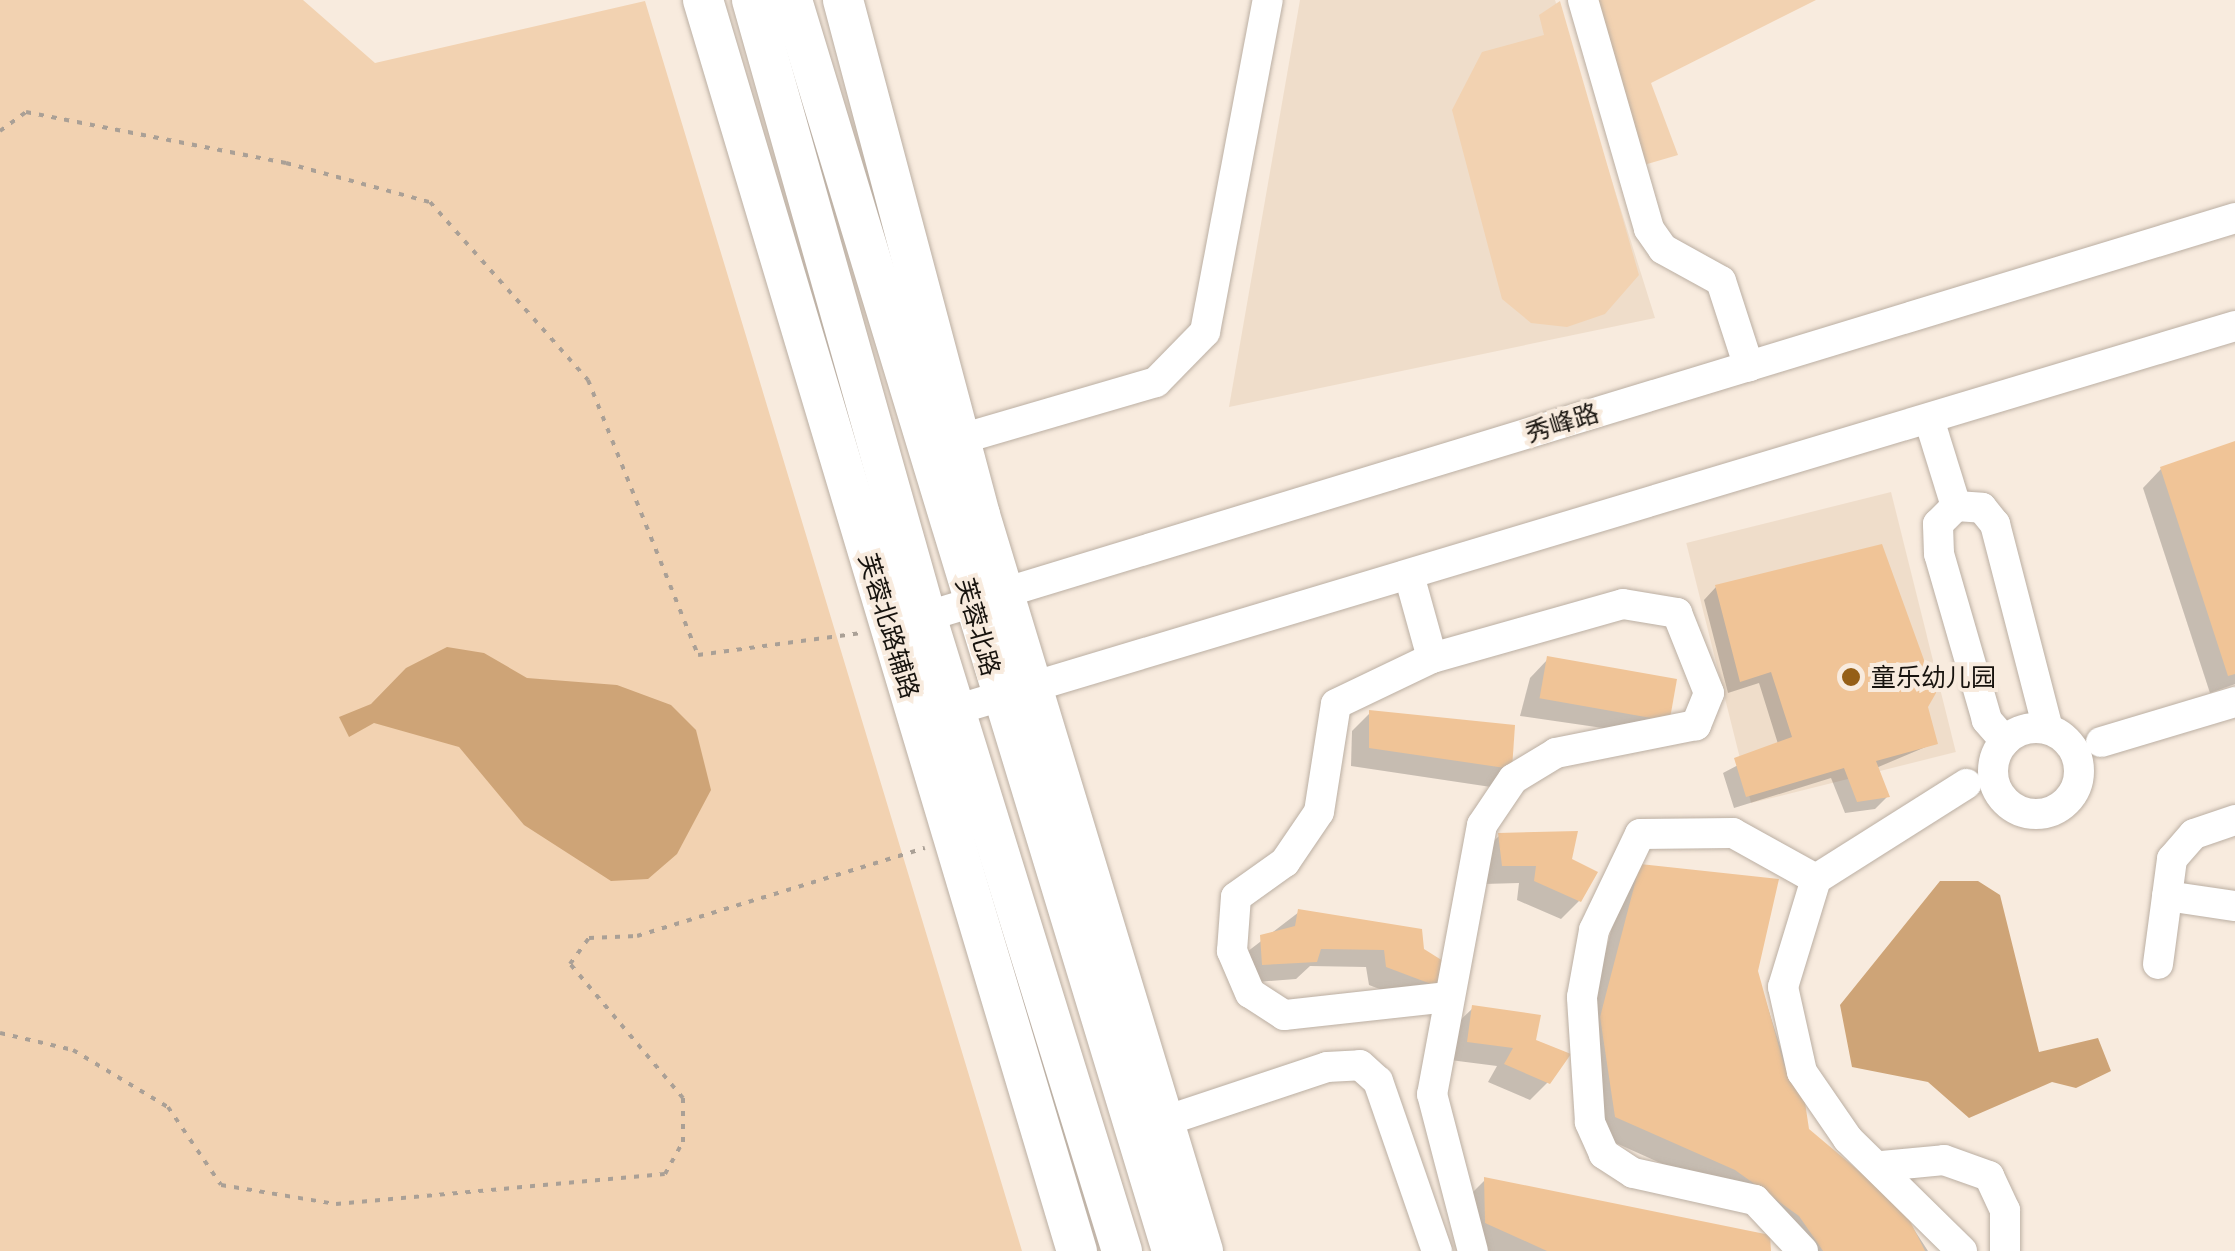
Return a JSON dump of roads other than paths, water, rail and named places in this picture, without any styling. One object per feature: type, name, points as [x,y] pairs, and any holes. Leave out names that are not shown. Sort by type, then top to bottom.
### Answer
[{"type":"main road","name":"芙蓉北路辅路","points":[[703,0],[908,623]]},
{"type":"main road","name":"芙蓉北路","points":[[752,0],[908,623],[936,715],[1122,1251]]},
{"type":"main road","name":"芙蓉北路","points":[[792,0],[987,597],[1172,1251]]},
{"type":"main road","points":[[843,0],[961,439],[987,597]]},
{"type":"main road","points":[[1015,691],[1203,1251]]},
{"type":"main road","name":"芙蓉北路辅路","points":[[936,715],[955,840],[1078,1251]]},
{"type":"street","points":[[961,439],[1156,382],[1205,332],[1268,0]]},
{"type":"street","points":[[1583,0],[1648,229],[1664,249],[1721,282],[1749,366]]},
{"type":"street","name":"秀峰路","points":[[908,623],[2235,218]]},
{"type":"street","points":[[936,715],[2235,326]]},
{"type":"street","points":[[1929,419],[1956,506]]},
{"type":"street","points":[[1956,506],[1982,508],[1995,524],[2064,745],[2072,794],[2048,812],[2018,809],[1998,765],[1939,554],[1938,524],[1956,506]]},
{"type":"street","points":[[1409,575],[1432,658]]},
{"type":"street","points":[[1448,998],[1284,1015],[1250,993],[1228,923],[1236,896],[1285,862],[1313,826],[1341,697],[1432,658],[1644,602],[1685,624],[1709,693],[1696,725],[1556,753],[1494,801],[1474,855],[1432,1094],[1473,1251]]},
{"type":"street","points":[[1962,1251],[1882,1166],[1848,1139],[1798,1055],[1782,987],[1816,879],[1998,765],[2064,745],[2101,742],[2235,702]]},
{"type":"street","points":[[2158,964],[2167,896],[2180,846],[2235,820]]},
{"type":"street","points":[[1803,1251],[1755,1200],[1633,1172],[1604,1154],[1590,1122],[1582,997],[1594,930],[1640,834],[1733,833],[1816,879]]},
{"type":"street","points":[[2167,896],[2235,906]]},
{"type":"street","points":[[1162,1122],[1326,1067],[1360,1065],[1378,1081],[1437,1251]]},
{"type":"street","points":[[1882,1166],[1944,1160],[1989,1176],[2005,1210],[2005,1251]]},
{"type":"place","name":"童乐幼儿园","points":[[1851,677]]}]
